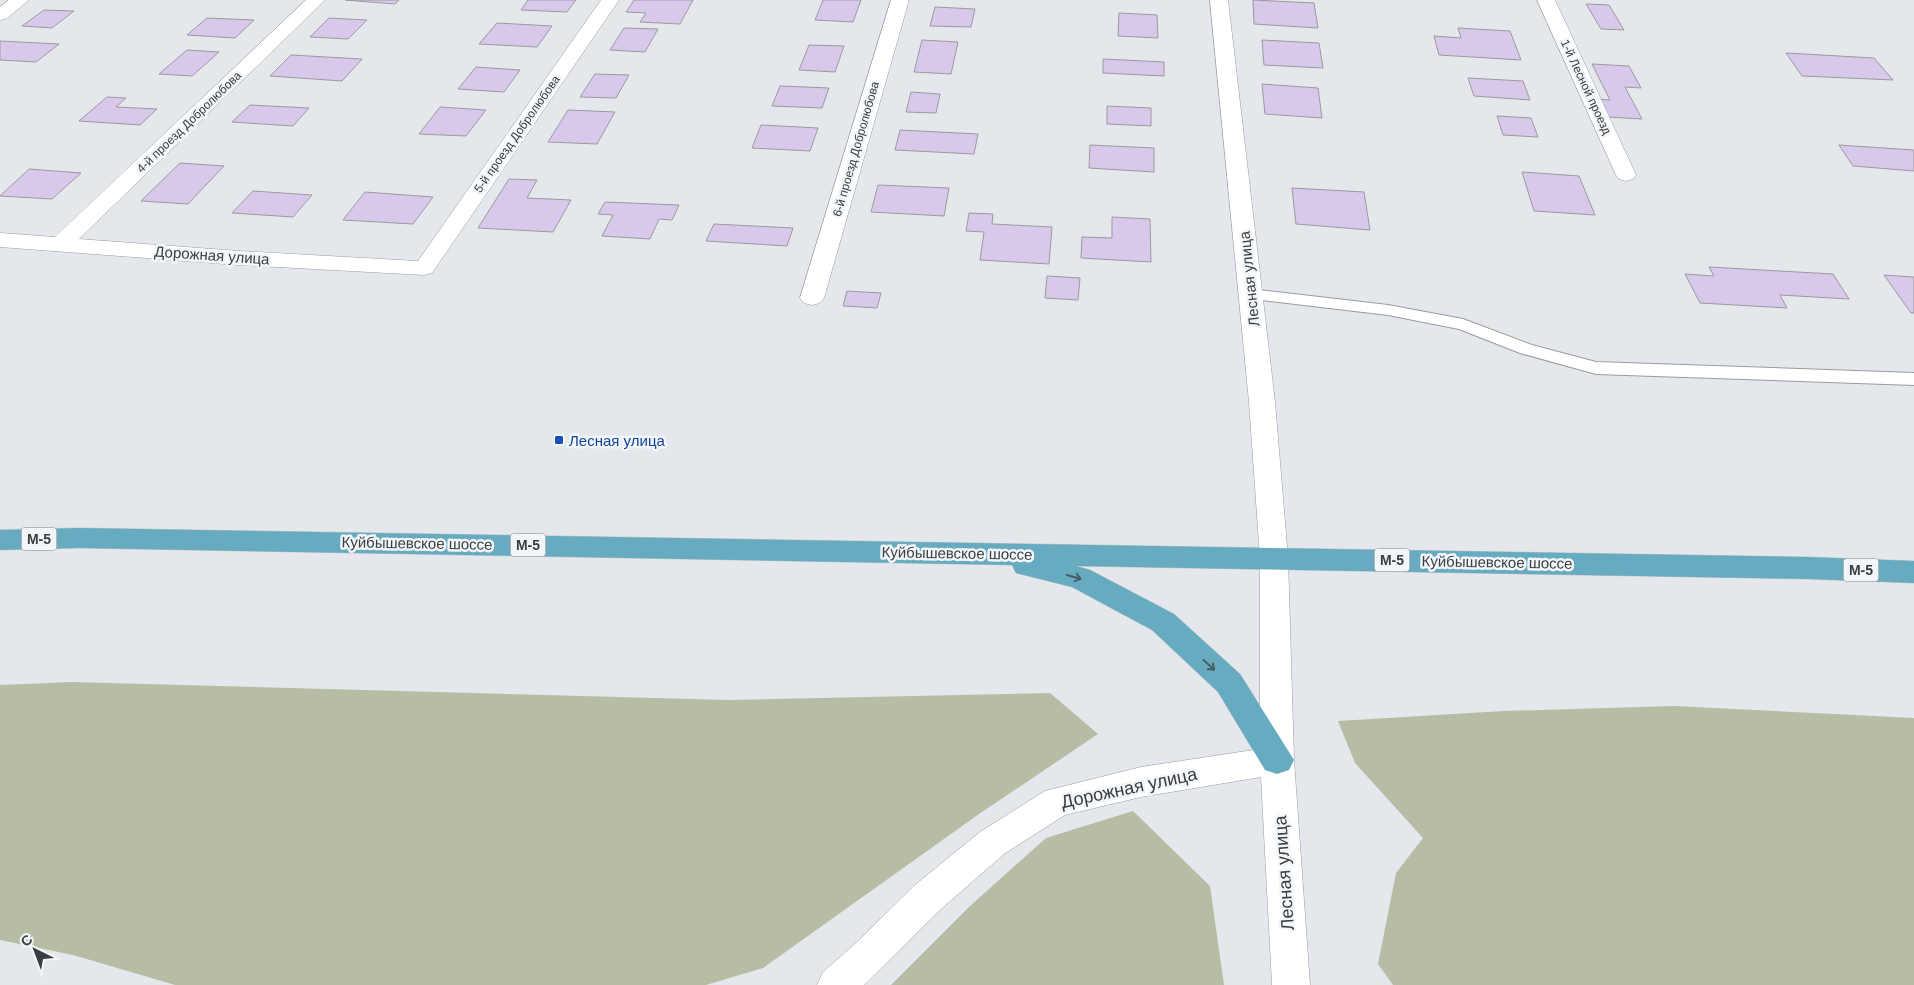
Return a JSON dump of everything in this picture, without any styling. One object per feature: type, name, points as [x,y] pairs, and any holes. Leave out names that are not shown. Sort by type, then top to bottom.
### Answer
[{"type":"highway","name":"Куйбышевское шоссе","points":[[0,540],[79,538],[1274,558],[1914,572]]},
{"type":"highway","points":[[976,553],[1080,578],[1163,622],[1229,683],[1277,760]]},
{"type":"street","points":[[0,15],[20,0]]},
{"type":"street","name":"4-й проезд Добролюбова","points":[[62,243],[316,0]]},
{"type":"street","name":"5-й проезд Добролюбова","points":[[424,268],[610,0]]},
{"type":"street","name":"6-й проезд Добролюбова","points":[[812,298],[900,0]]},
{"type":"street","name":"Лесная улица","points":[[1219,0],[1262,402],[1274,558],[1277,760],[1291,985]]},
{"type":"street","name":"1-й Лесной проезд","points":[[1546,0],[1626,175]]},
{"type":"street","name":"Дорожная улица","points":[[0,240],[62,243],[239,258],[424,268]]},
{"type":"street","name":"Дорожная улица","points":[[836,985],[868,957],[928,897],[992,843],[1057,802],[1141,782],[1277,760]]},
{"type":"lane","points":[[1250,294],[1388,310],[1463,324],[1526,349],[1596,368],[1914,378]]},
{"type":"green space","points":[[72,682],[729,700],[1050,693],[1098,734],[979,814],[763,968],[706,985],[175,985],[73,955],[0,940],[0,685]]},
{"type":"green space","points":[[1674,706],[1914,718],[1914,985],[1393,985],[1378,964],[1396,873],[1423,838],[1355,763],[1338,721],[1503,711]]},
{"type":"green space","points":[[1133,811],[1210,886],[1224,985],[891,985],[970,906],[1046,838]]},
{"type":"building","points":[[345,0],[399,0],[395,4]]},
{"type":"building","points":[[528,0],[576,0],[567,12],[521,10]]},
{"type":"building","points":[[634,0],[693,0],[680,24],[640,22],[646,13],[626,12]]},
{"type":"building","points":[[823,0],[861,0],[853,22],[815,20]]},
{"type":"building","points":[[1253,0],[1314,3],[1318,28],[1254,24]]},
{"type":"building","points":[[1586,4],[1609,5],[1624,30],[1601,29]]},
{"type":"building","points":[[935,7],[975,9],[971,27],[930,26]]},
{"type":"building","points":[[44,10],[74,11],[52,28],[22,26]]},
{"type":"building","points":[[1119,13],[1157,15],[1158,38],[1118,36]]},
{"type":"building","points":[[207,18],[254,20],[235,38],[187,35]]},
{"type":"building","points":[[329,18],[367,20],[348,39],[310,37]]},
{"type":"building","points":[[497,23],[552,26],[537,47],[479,44]]},
{"type":"building","points":[[624,28],[658,29],[645,52],[610,50]]},
{"type":"building","points":[[1458,28],[1510,31],[1521,60],[1439,55],[1434,36],[1461,38]]},
{"type":"building","points":[[922,40],[958,42],[951,74],[914,72]]},
{"type":"building","points":[[1262,40],[1319,43],[1323,68],[1264,65]]},
{"type":"building","points":[[0,41],[59,44],[36,62],[0,60]]},
{"type":"building","points":[[809,45],[844,46],[835,72],[799,70]]},
{"type":"building","points":[[187,50],[219,52],[192,76],[159,74]]},
{"type":"building","points":[[1786,53],[1874,58],[1893,80],[1802,76]]},
{"type":"building","points":[[291,55],[362,59],[342,81],[270,76]]},
{"type":"building","points":[[1103,59],[1164,62],[1164,76],[1103,73]]},
{"type":"building","points":[[1592,64],[1629,66],[1641,88],[1625,87],[1642,119],[1607,117],[1598,99],[1610,100]]},
{"type":"building","points":[[476,67],[520,70],[504,92],[458,89]]},
{"type":"building","points":[[595,74],[629,75],[616,98],[580,97]]},
{"type":"building","points":[[1468,78],[1523,81],[1530,100],[1474,96]]},
{"type":"building","points":[[1262,84],[1318,88],[1322,118],[1265,114]]},
{"type":"building","points":[[780,86],[829,88],[822,108],[772,106]]},
{"type":"building","points":[[911,92],[940,94],[936,113],[906,112]]},
{"type":"building","points":[[107,97],[126,98],[116,107],[157,109],[140,125],[79,121]]},
{"type":"building","points":[[250,105],[309,108],[293,126],[232,122]]},
{"type":"building","points":[[1107,106],[1151,108],[1151,126],[1107,124]]},
{"type":"building","points":[[440,107],[486,110],[466,136],[419,134]]},
{"type":"building","points":[[568,110],[615,112],[597,144],[548,142]]},
{"type":"building","points":[[1497,116],[1531,118],[1538,137],[1503,135]]},
{"type":"building","points":[[761,125],[818,128],[810,151],[752,148]]},
{"type":"building","points":[[900,130],[978,134],[974,154],[895,150]]},
{"type":"building","points":[[1090,145],[1154,148],[1154,172],[1089,168]]},
{"type":"building","points":[[1839,145],[1914,150],[1914,171],[1853,166]]},
{"type":"building","points":[[180,163],[224,166],[188,204],[141,201]]},
{"type":"building","points":[[29,169],[81,173],[52,199],[0,196]]},
{"type":"building","points":[[1522,172],[1579,176],[1595,215],[1534,211]]},
{"type":"building","points":[[509,179],[537,180],[527,198],[571,200],[553,232],[478,228]]},
{"type":"building","points":[[878,185],[949,188],[944,216],[871,212]]},
{"type":"building","points":[[1292,188],[1364,192],[1370,230],[1296,224]]},
{"type":"building","points":[[253,191],[312,195],[293,217],[232,213]]},
{"type":"building","points":[[365,192],[433,197],[413,224],[343,220]]},
{"type":"building","points":[[605,202],[679,205],[672,220],[659,219],[650,239],[602,236],[613,215],[598,214]]},
{"type":"building","points":[[969,213],[993,214],[992,224],[1052,227],[1049,264],[980,260],[984,232],[966,231]]},
{"type":"building","points":[[1112,217],[1150,219],[1151,262],[1081,258],[1082,237],[1112,238]]},
{"type":"building","points":[[714,224],[793,228],[787,246],[706,241]]},
{"type":"building","points":[[1709,267],[1833,274],[1849,299],[1780,295],[1787,308],[1700,303],[1685,274],[1714,276]]},
{"type":"building","points":[[1884,275],[1914,277],[1914,313],[1911,313]]},
{"type":"building","points":[[1047,276],[1080,278],[1078,300],[1045,298]]},
{"type":"building","points":[[847,291],[881,293],[877,308],[843,306]]},
{"type":"place","name":"Лесная улица","points":[[559,440]]}]
